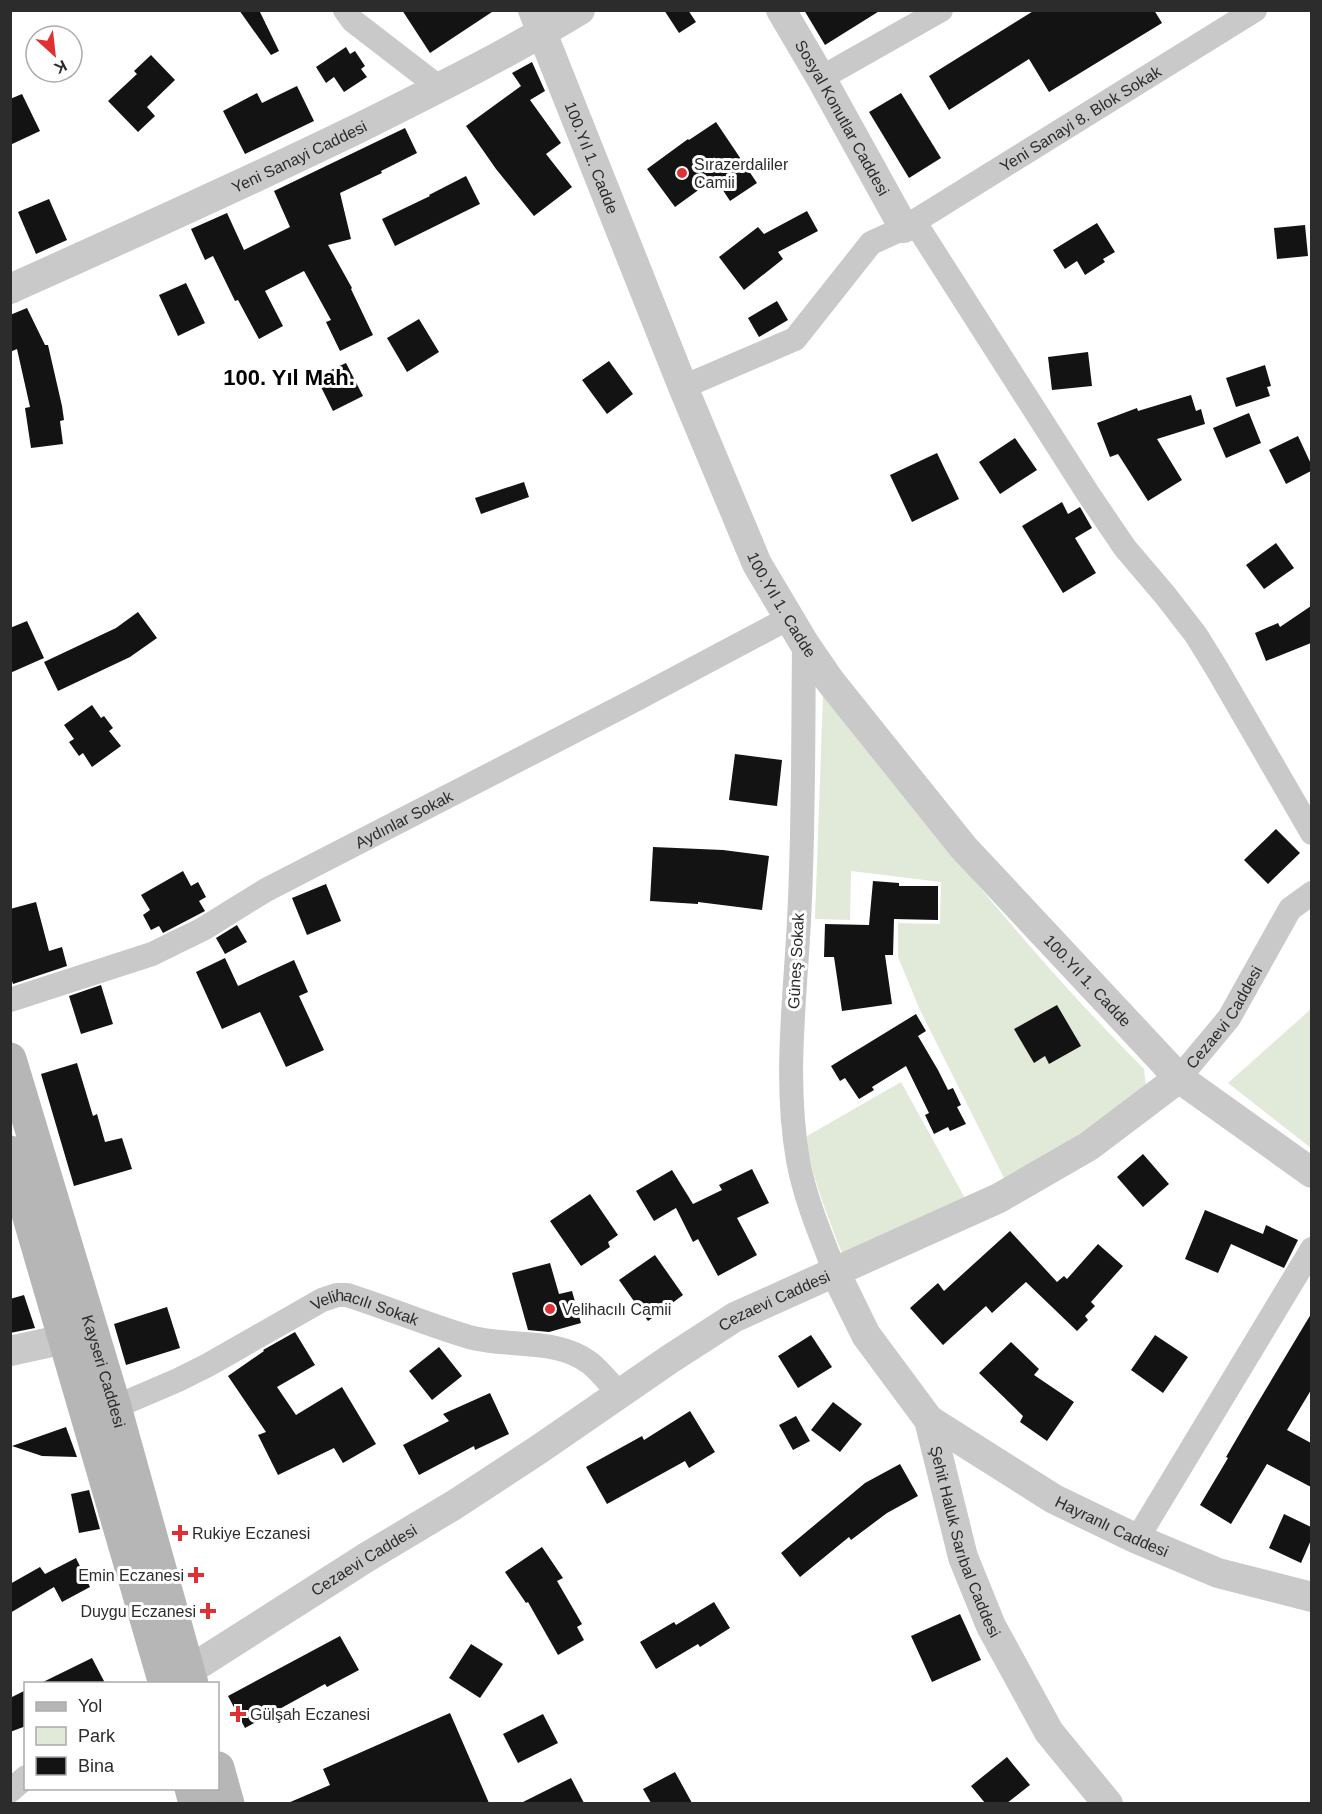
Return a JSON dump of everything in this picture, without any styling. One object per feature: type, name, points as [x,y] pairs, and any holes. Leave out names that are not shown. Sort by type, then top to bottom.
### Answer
[{"type":"main road","name":"Kayseri Caddesi","points":[[10,1059],[115,1407],[182,1679]]},
{"type":"main road","name":"Kayseri Caddesi","points":[[10,1152],[65,1339],[182,1679]]},
{"type":"main road","points":[[219,1772],[228,1803]]},
{"type":"street","points":[[345,10],[353,21],[440,88]]},
{"type":"street","name":"Yeni Sanayi Caddesi","points":[[10,289],[283,164],[440,88],[537,22],[580,10]]},
{"type":"street","name":"Sosyal Konutlar Caddesi","points":[[780,10],[909,224]]},
{"type":"street","points":[[821,78],[941,10]]},
{"type":"street","name":"Yeni Sanayi 8. Blok Sokak","points":[[683,387],[795,339],[871,243],[909,224],[1245,13]]},
{"type":"street","name":"100.Yıl 1. Cadde","points":[[537,22],[683,387],[757,564],[804,643],[830,681],[963,846],[1179,1078],[1311,1173]]},
{"type":"street","points":[[909,224],[1125,548],[1196,635],[1311,833]]},
{"type":"street","name":"Aydınlar Sokak","points":[[10,1000],[152,954],[203,929],[266,890],[789,618]]},
{"type":"street","name":"Güneş Sokak","points":[[804,643],[801,866],[791,1101],[794,1137],[801,1174],[808,1201],[835,1272]]},
{"type":"street","name":"Cezaevi Caddesi","points":[[182,1679],[367,1557],[454,1505],[735,1317],[999,1198],[1089,1146],[1179,1078],[1229,1018],[1290,909],[1311,893]]},
{"type":"street","points":[[1137,1539],[1311,1248]]},
{"type":"street","name":"Şehit Haluk Sarıbal Caddesi","points":[[835,1272],[866,1335],[929,1420],[963,1557],[990,1626],[1049,1732],[1108,1803]]},
{"type":"street","name":"Velihacılı Sokak","points":[[115,1407],[208,1365],[306,1308],[337,1294],[471,1337],[507,1343],[536,1344],[564,1350],[589,1362],[619,1394]]},
{"type":"street","points":[[10,1351],[65,1339]]},
{"type":"street","name":"Hayranlı Caddesi","points":[[929,1420],[1054,1499],[1137,1539],[1218,1573],[1311,1597]]},
{"type":"street","points":[[10,1791],[24,1779]]},
{"type":"green space","points":[[823,695],[939,839],[1019,933],[1101,1025],[1144,1069],[1146,1087],[1115,1113],[1005,1180],[920,1010],[898,957],[898,923],[940,924],[941,882],[851,871],[850,920],[815,919]]},
{"type":"green space","points":[[1311,1009],[1311,1148],[1228,1083]]},
{"type":"green space","points":[[901,1082],[966,1200],[842,1253],[811,1165],[807,1136]]},
{"type":"building","points":[[239,10],[259,10],[279,51],[271,55]]},
{"type":"building","points":[[402,10],[495,10],[430,53]]},
{"type":"building","points":[[664,10],[688,10],[696,22],[679,33]]},
{"type":"building","points":[[804,10],[881,10],[825,45]]},
{"type":"building","points":[[1035,10],[1154,10],[1162,23],[1049,92],[1029,59],[949,110],[929,76]]},
{"type":"building","points":[[346,47],[350,54],[355,51],[365,66],[361,69],[367,77],[344,92],[334,77],[326,83],[316,67]]},
{"type":"building","points":[[151,55],[175,80],[147,107],[155,116],[138,132],[108,101],[137,74],[134,71]]},
{"type":"building","points":[[532,62],[545,91],[530,100],[561,143],[546,154],[572,187],[534,216],[496,169],[466,126],[521,86],[512,73]]},
{"type":"building","points":[[297,86],[314,121],[245,154],[223,111],[257,93],[262,103]]},
{"type":"building","points":[[901,93],[941,158],[909,178],[869,112]]},
{"type":"building","points":[[22,94],[40,131],[10,145],[10,99]]},
{"type":"building","points":[[716,122],[757,183],[730,201],[715,178],[675,207],[647,169]]},
{"type":"building","points":[[405,128],[417,153],[340,193],[351,239],[328,245],[352,288],[373,335],[340,351],[326,322],[331,320],[304,271],[265,291],[283,326],[259,339],[238,300],[235,301],[213,256],[205,260],[191,229],[227,213],[244,250],[290,227],[274,191]]},
{"type":"building","points":[[466,176],[480,204],[395,246],[382,219]]},
{"type":"building","points":[[49,199],[67,240],[36,254],[18,212]]},
{"type":"building","points":[[807,211],[818,231],[778,252],[783,259],[744,290],[719,257],[758,227],[764,234]]},
{"type":"building","points":[[1097,223],[1115,252],[1103,259],[1105,262],[1085,275],[1077,261],[1065,269],[1053,250]]},
{"type":"building","points":[[1305,225],[1308,256],[1277,259],[1274,228]]},
{"type":"building","points":[[186,283],[205,323],[178,336],[159,295]]},
{"type":"building","points":[[777,301],[788,320],[759,337],[748,318]]},
{"type":"building","points":[[27,308],[45,345],[48,345],[62,406],[64,420],[60,421],[63,444],[31,448],[25,408],[30,407],[17,349],[10,352],[10,315]]},
{"type":"building","points":[[419,319],[439,352],[407,372],[387,338]]},
{"type":"building","points":[[1088,352],[1092,386],[1052,390],[1048,357]]},
{"type":"building","points":[[609,361],[633,394],[607,414],[582,380]]},
{"type":"building","points":[[346,363],[363,396],[333,411],[316,377]]},
{"type":"building","points":[[1265,365],[1271,386],[1267,387],[1270,396],[1236,407],[1226,378]]},
{"type":"building","points":[[1191,395],[1196,411],[1201,409],[1205,424],[1157,439],[1182,480],[1148,501],[1118,454],[1110,457],[1097,423],[1137,408],[1138,411]]},
{"type":"building","points":[[1249,413],[1261,443],[1226,458],[1213,428]]},
{"type":"building","points":[[1298,436],[1311,464],[1311,471],[1286,484],[1269,450]]},
{"type":"building","points":[[1015,438],[1037,470],[1000,494],[979,462]]},
{"type":"building","points":[[937,453],[959,499],[912,522],[890,475]]},
{"type":"building","points":[[524,482],[529,497],[481,514],[475,498]]},
{"type":"building","points":[[1062,502],[1068,514],[1080,507],[1092,528],[1075,538],[1096,573],[1063,593],[1022,526]]},
{"type":"building","points":[[1276,543],[1294,568],[1264,589],[1246,565]]},
{"type":"building","points":[[1311,606],[1311,643],[1266,661],[1255,633],[1278,623],[1280,627]]},
{"type":"building","points":[[138,612],[157,638],[130,657],[58,691],[44,662],[116,628]]},
{"type":"building","points":[[27,621],[44,658],[10,673],[10,628]]},
{"type":"building","points":[[92,705],[101,718],[104,716],[113,728],[109,731],[121,746],[92,767],[83,753],[79,756],[69,742],[74,739],[64,725]]},
{"type":"building","points":[[735,754],[782,760],[777,806],[729,800]]},
{"type":"building","points":[[1276,829],[1300,853],[1268,884],[1244,860]]},
{"type":"building","points":[[653,847],[723,850],[769,856],[762,910],[698,902],[698,904],[650,901]]},
{"type":"building","points":[[183,871],[191,886],[198,882],[206,897],[199,901],[205,911],[163,933],[159,926],[151,930],[143,915],[150,910],[141,895]]},
{"type":"building","points":[[873,881],[899,883],[899,886],[938,886],[938,920],[894,919],[893,955],[885,955],[892,1004],[842,1011],[834,957],[824,957],[825,924],[869,925]]},
{"type":"building","points":[[326,884],[341,921],[307,935],[292,898]]},
{"type":"building","points":[[36,902],[49,951],[62,947],[67,966],[13,984],[10,975],[10,909]]},
{"type":"building","points":[[237,925],[247,942],[225,954],[216,938]]},
{"type":"building","points":[[225,958],[238,986],[294,960],[308,992],[299,996],[324,1050],[286,1067],[260,1012],[222,1029],[196,972]]},
{"type":"building","points":[[101,985],[113,1024],[81,1034],[69,996]]},
{"type":"building","points":[[1057,1005],[1081,1046],[1049,1064],[1045,1056],[1034,1063],[1014,1029]]},
{"type":"building","points":[[916,1014],[926,1031],[918,1036],[948,1090],[953,1088],[961,1105],[957,1107],[966,1124],[950,1131],[948,1127],[934,1134],[925,1115],[929,1113],[906,1066],[872,1087],[874,1090],[859,1099],[845,1078],[840,1081],[831,1066]]},
{"type":"building","points":[[77,1063],[93,1116],[97,1114],[105,1142],[122,1138],[132,1169],[74,1186],[41,1074]]},
{"type":"building","points":[[1143,1154],[1169,1184],[1143,1207],[1117,1177]]},
{"type":"building","points":[[752,1169],[769,1203],[737,1218],[757,1255],[718,1276],[698,1239],[693,1242],[676,1208],[654,1221],[636,1191],[672,1170],[693,1204],[722,1190],[719,1185]]},
{"type":"building","points":[[590,1194],[618,1235],[608,1242],[610,1247],[581,1266],[550,1221]]},
{"type":"building","points":[[1205,1210],[1263,1234],[1266,1225],[1298,1240],[1284,1268],[1231,1244],[1218,1273],[1185,1259]]},
{"type":"building","points":[[1010,1231],[1057,1282],[1064,1276],[1067,1279],[1098,1244],[1123,1266],[1091,1302],[1095,1306],[1085,1316],[1088,1320],[1077,1331],[1026,1282],[992,1313],[986,1306],[943,1345],[910,1308],[938,1283],[944,1291]]},
{"type":"building","points":[[655,1255],[683,1295],[648,1321],[619,1280]]},
{"type":"building","name":"Velihacılı Camii","points":[[550,1263],[559,1294],[572,1291],[581,1323],[549,1332],[528,1330],[512,1273]]},
{"type":"building","points":[[24,1295],[35,1328],[10,1333],[10,1299]]},
{"type":"building","points":[[167,1307],[180,1348],[126,1365],[114,1324]]},
{"type":"building","points":[[1311,1314],[1311,1390],[1287,1430],[1311,1443],[1311,1487],[1267,1464],[1231,1524],[1200,1505]]},
{"type":"building","points":[[295,1332],[315,1365],[277,1387],[296,1415],[342,1387],[376,1444],[343,1463],[334,1448],[278,1475],[258,1435],[266,1432],[228,1376],[263,1350]]},
{"type":"building","points":[[811,1335],[832,1367],[798,1388],[778,1356]]},
{"type":"building","points":[[1155,1335],[1188,1357],[1163,1393],[1131,1370]]},
{"type":"building","points":[[1011,1342],[1039,1369],[1034,1375],[1074,1402],[1047,1441],[1020,1422],[1023,1416],[979,1373]]},
{"type":"building","points":[[439,1347],[462,1376],[432,1400],[409,1371]]},
{"type":"building","points":[[490,1393],[509,1434],[475,1450],[474,1446],[419,1475],[403,1445],[449,1421],[443,1414]]},
{"type":"building","points":[[833,1402],[862,1424],[840,1452],[811,1430]]},
{"type":"building","points":[[690,1411],[715,1452],[689,1468],[685,1461],[607,1504],[586,1467],[642,1436],[644,1440]]},
{"type":"building","points":[[796,1416],[810,1441],[793,1450],[779,1425]]},
{"type":"building","points":[[66,1427],[77,1457],[42,1456],[12,1446]]},
{"type":"building","points":[[900,1464],[918,1496],[887,1513],[851,1540],[849,1537],[800,1577],[781,1553],[865,1483]]},
{"type":"building","points":[[89,1490],[100,1529],[79,1533],[71,1494]]},
{"type":"building","points":[[1284,1514],[1311,1527],[1311,1540],[1301,1563],[1269,1548]]},
{"type":"building","points":[[542,1547],[563,1578],[557,1581],[582,1624],[577,1627],[584,1640],[558,1655],[528,1602],[526,1603],[505,1572]]},
{"type":"building","points":[[76,1558],[90,1587],[62,1602],[54,1587],[10,1613],[10,1584],[40,1567],[45,1574]]},
{"type":"building","points":[[714,1602],[730,1628],[700,1647],[698,1644],[656,1669],[640,1642],[674,1622],[676,1625]]},
{"type":"building","points":[[960,1614],[981,1660],[932,1682],[911,1636]]},
{"type":"building","points":[[340,1636],[359,1670],[327,1687],[325,1684],[245,1728],[228,1696]]},
{"type":"building","points":[[471,1644],[503,1664],[480,1698],[449,1678]]},
{"type":"building","points":[[92,1658],[104,1682],[43,1682]]},
{"type":"building","points":[[24,1691],[24,1727],[10,1732],[10,1698]]},
{"type":"building","points":[[450,1713],[489,1803],[288,1803],[330,1785],[323,1769]]},
{"type":"building","points":[[543,1714],[558,1743],[518,1763],[503,1734]]},
{"type":"building","points":[[1007,1757],[1030,1785],[1007,1803],[985,1803],[971,1786]]},
{"type":"building","points":[[675,1772],[692,1803],[651,1803],[643,1789]]},
{"type":"building","points":[[571,1778],[584,1803],[521,1803]]},
{"type":"place","name":"Sırazerdaliler Camii","points":[[682,173]]},
{"type":"place","name":"Velihacılı Camii","points":[[550,1309]]},
{"type":"place","name":"Rukiye Eczanesi","points":[[180,1533]]},
{"type":"place","name":"Emin Eczanesi","points":[[196,1575]]},
{"type":"place","name":"Duygu Eczanesi","points":[[208,1611]]},
{"type":"place","name":"Gülşah Eczanesi","points":[[238,1714]]},
{"type":"district","name":"100. Yıl Mah.","points":[[289,377]]}]
